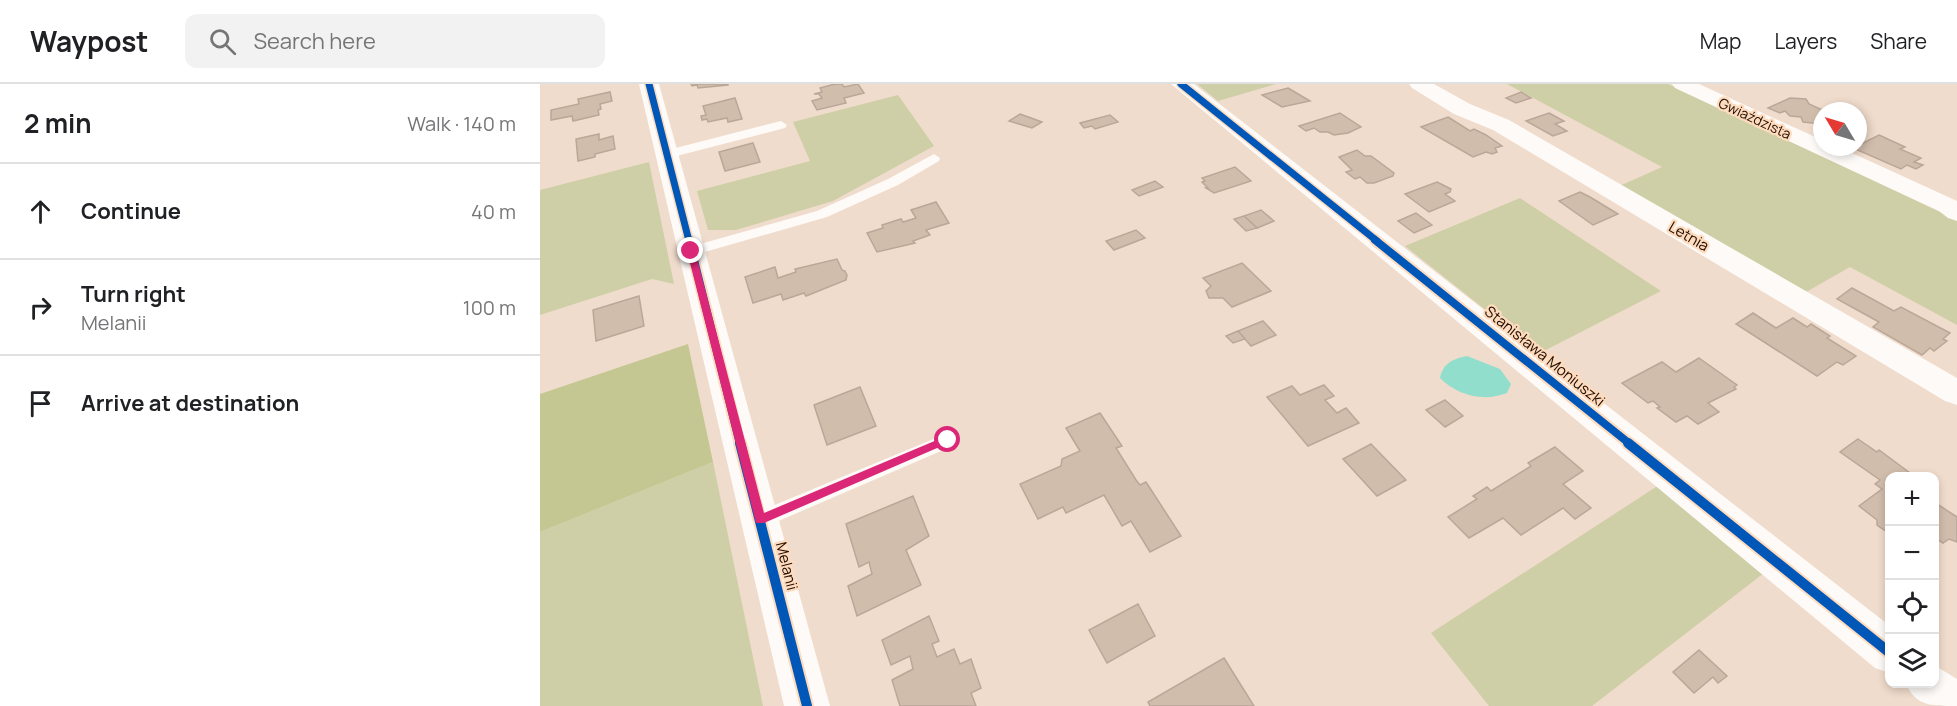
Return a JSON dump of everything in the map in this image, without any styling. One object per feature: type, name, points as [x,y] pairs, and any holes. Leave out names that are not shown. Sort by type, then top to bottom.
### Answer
[{"type":"street","name":"Melanii","points":[[649,84],[669,154],[691,251],[807,706]]},
{"type":"street","name":"Stanisława Moniuszki","points":[[1182,84],[1885,649]]},
{"type":"street","name":"Letnia","points":[[1419,84],[1462,110],[1501,125],[1957,393]]},
{"type":"street","name":"Gwiaździsta","points":[[1682,84],[1948,206],[1957,213]]},
{"type":"street","points":[[1933,688],[1956,706]]},
{"type":"lane","points":[[669,154],[781,125]]},
{"type":"lane","points":[[691,251],[822,213],[893,182],[934,158]]},
{"type":"lane","points":[[760,520],[948,440]]},
{"type":"green space","points":[[1197,84],[1276,84],[1218,101]]},
{"type":"green space","points":[[1507,84],[1668,84],[1813,152],[1813,156],[1821,156],[1957,220],[1957,325],[1850,267],[1801,295],[1615,188],[1662,167]]},
{"type":"green space","points":[[898,95],[934,146],[833,201],[736,230],[708,230],[697,191],[810,161],[793,122]]},
{"type":"green space","points":[[649,162],[674,284],[652,279],[540,315],[540,190]]},
{"type":"green space","points":[[1520,198],[1661,291],[1540,353],[1405,246]]},
{"type":"green space","points":[[688,344],[713,462],[540,532],[540,394]]},
{"type":"green space","points":[[713,462],[763,706],[540,706],[540,532]]},
{"type":"green space","points":[[1659,485],[1764,573],[1592,706],[1489,706],[1431,633]]},
{"type":"water","points":[[1467,356],[1500,369],[1511,384],[1507,393],[1489,397],[1472,396],[1455,389],[1440,378],[1449,362]]},
{"type":"building","points":[[691,84],[728,85],[698,88],[697,85],[692,86]]},
{"type":"building","points":[[842,84],[844,87],[858,84],[864,93],[844,98],[846,103],[817,110],[812,101],[822,98],[819,94],[814,94],[822,92],[820,88]]},
{"type":"building","points":[[1288,88],[1310,101],[1282,107],[1262,95]]},
{"type":"building","points":[[610,92],[612,101],[600,104],[599,115],[573,121],[572,116],[551,120],[551,110],[579,104],[578,99]]},
{"type":"building","points":[[1521,92],[1531,98],[1516,103],[1506,98]]},
{"type":"building","points":[[735,98],[742,119],[728,122],[727,118],[708,122],[707,119],[702,120],[701,116],[706,115],[703,106]]},
{"type":"building","points":[[1790,98],[1806,99],[1813,106],[1813,123],[1803,122],[1801,117],[1790,116],[1785,111],[1780,113],[1768,108]]},
{"type":"building","points":[[1340,113],[1361,127],[1348,133],[1334,135],[1314,128],[1306,131],[1299,126]]},
{"type":"building","points":[[1549,113],[1564,121],[1555,124],[1567,131],[1553,136],[1526,121]]},
{"type":"building","points":[[1020,114],[1042,122],[1032,128],[1009,121]]},
{"type":"building","points":[[1110,115],[1118,122],[1095,129],[1092,126],[1084,128],[1080,123]]},
{"type":"building","points":[[1448,117],[1470,131],[1474,129],[1486,135],[1502,146],[1495,148],[1497,152],[1492,154],[1486,152],[1473,157],[1421,127]]},
{"type":"building","points":[[599,134],[599,140],[613,136],[615,149],[578,161],[576,139]]},
{"type":"building","points":[[1879,135],[1905,147],[1900,149],[1921,158],[1914,162],[1923,165],[1916,169],[1907,165],[1901,169],[1867,154],[1867,141]]},
{"type":"building","points":[[753,143],[760,162],[725,171],[719,152]]},
{"type":"building","points":[[1357,150],[1365,156],[1371,156],[1394,173],[1393,176],[1374,183],[1367,183],[1360,177],[1355,179],[1346,172],[1352,170],[1339,157]]},
{"type":"building","points":[[1235,167],[1251,181],[1214,193],[1202,182],[1205,181],[1202,178]]},
{"type":"building","points":[[1155,181],[1163,187],[1139,196],[1132,190]]},
{"type":"building","points":[[1437,182],[1451,189],[1445,194],[1455,201],[1429,212],[1405,194]]},
{"type":"building","points":[[1580,192],[1618,214],[1593,225],[1559,201]]},
{"type":"building","points":[[936,202],[949,223],[926,230],[930,235],[913,241],[915,243],[877,252],[867,233],[901,219],[903,222],[916,218],[911,210]]},
{"type":"building","points":[[1261,210],[1274,221],[1257,228],[1244,216]]},
{"type":"building","points":[[1416,213],[1432,225],[1414,233],[1398,221]]},
{"type":"building","points":[[1244,216],[1257,228],[1246,231],[1234,219]]},
{"type":"building","points":[[1136,230],[1145,238],[1114,250],[1106,241]]},
{"type":"building","points":[[837,259],[847,275],[846,280],[806,296],[804,293],[783,300],[781,294],[753,303],[745,277],[775,267],[778,278],[796,272],[795,269]]},
{"type":"building","points":[[1242,263],[1271,291],[1232,307],[1223,298],[1209,298],[1206,291],[1211,286],[1203,278]]},
{"type":"building","points":[[1852,288],[1894,311],[1901,307],[1950,333],[1943,339],[1947,341],[1934,351],[1930,348],[1922,355],[1873,327],[1879,322],[1837,299]]},
{"type":"building","points":[[639,296],[644,326],[596,341],[593,310]]},
{"type":"building","points":[[1753,313],[1776,328],[1793,318],[1807,327],[1811,324],[1830,336],[1827,338],[1856,356],[1843,365],[1837,362],[1817,376],[1736,324]]},
{"type":"building","points":[[1263,321],[1276,335],[1251,346],[1238,331]]},
{"type":"building","points":[[1238,331],[1245,339],[1233,343],[1226,336]]},
{"type":"building","points":[[1699,358],[1737,385],[1734,387],[1736,389],[1708,403],[1719,412],[1698,424],[1687,416],[1676,422],[1657,408],[1660,407],[1653,401],[1648,403],[1622,383],[1662,362],[1676,372]]},
{"type":"building","points":[[1324,385],[1334,396],[1325,400],[1337,413],[1346,408],[1359,423],[1308,446],[1267,397],[1292,386],[1300,395]]},
{"type":"building","points":[[860,387],[876,426],[827,445],[814,405]]},
{"type":"building","points":[[1445,400],[1463,416],[1445,427],[1426,410]]},
{"type":"building","points":[[1100,413],[1122,446],[1116,448],[1136,480],[1140,485],[1146,482],[1181,536],[1150,552],[1131,521],[1122,526],[1104,495],[1066,513],[1063,507],[1038,519],[1020,484],[1061,466],[1062,459],[1080,451],[1066,428]]},
{"type":"building","points":[[1858,439],[1877,452],[1879,450],[1909,472],[1885,472],[1885,531],[1877,525],[1877,520],[1859,506],[1882,489],[1875,484],[1880,480],[1840,452]]},
{"type":"building","points":[[1371,444],[1406,480],[1377,496],[1343,459]]},
{"type":"building","points":[[1555,447],[1583,471],[1563,484],[1591,508],[1575,519],[1563,508],[1521,535],[1503,518],[1469,538],[1448,517],[1477,499],[1473,496],[1487,487],[1491,491],[1531,466],[1528,463]]},
{"type":"building","points":[[913,496],[929,536],[906,550],[921,585],[857,616],[848,586],[872,574],[869,562],[859,567],[846,524]]},
{"type":"building","points":[[1939,505],[1957,517],[1957,542],[1949,539],[1943,543],[1939,540]]},
{"type":"building","points":[[1138,604],[1155,636],[1107,663],[1089,630]]},
{"type":"building","points":[[929,616],[939,641],[932,644],[937,657],[954,649],[960,664],[971,659],[981,688],[971,693],[976,706],[900,706],[892,680],[913,669],[910,656],[891,665],[882,640]]},
{"type":"building","points":[[1699,650],[1727,676],[1718,683],[1713,677],[1694,693],[1673,672]]},
{"type":"building","points":[[1224,658],[1254,706],[1150,706],[1148,702]]},
{"type":"cycle path","points":[[649,84],[807,706]]},
{"type":"cycle path","points":[[1181,84],[1885,649]]},
{"type":"route","points":[[691,251],[760,520],[948,440]]}]
